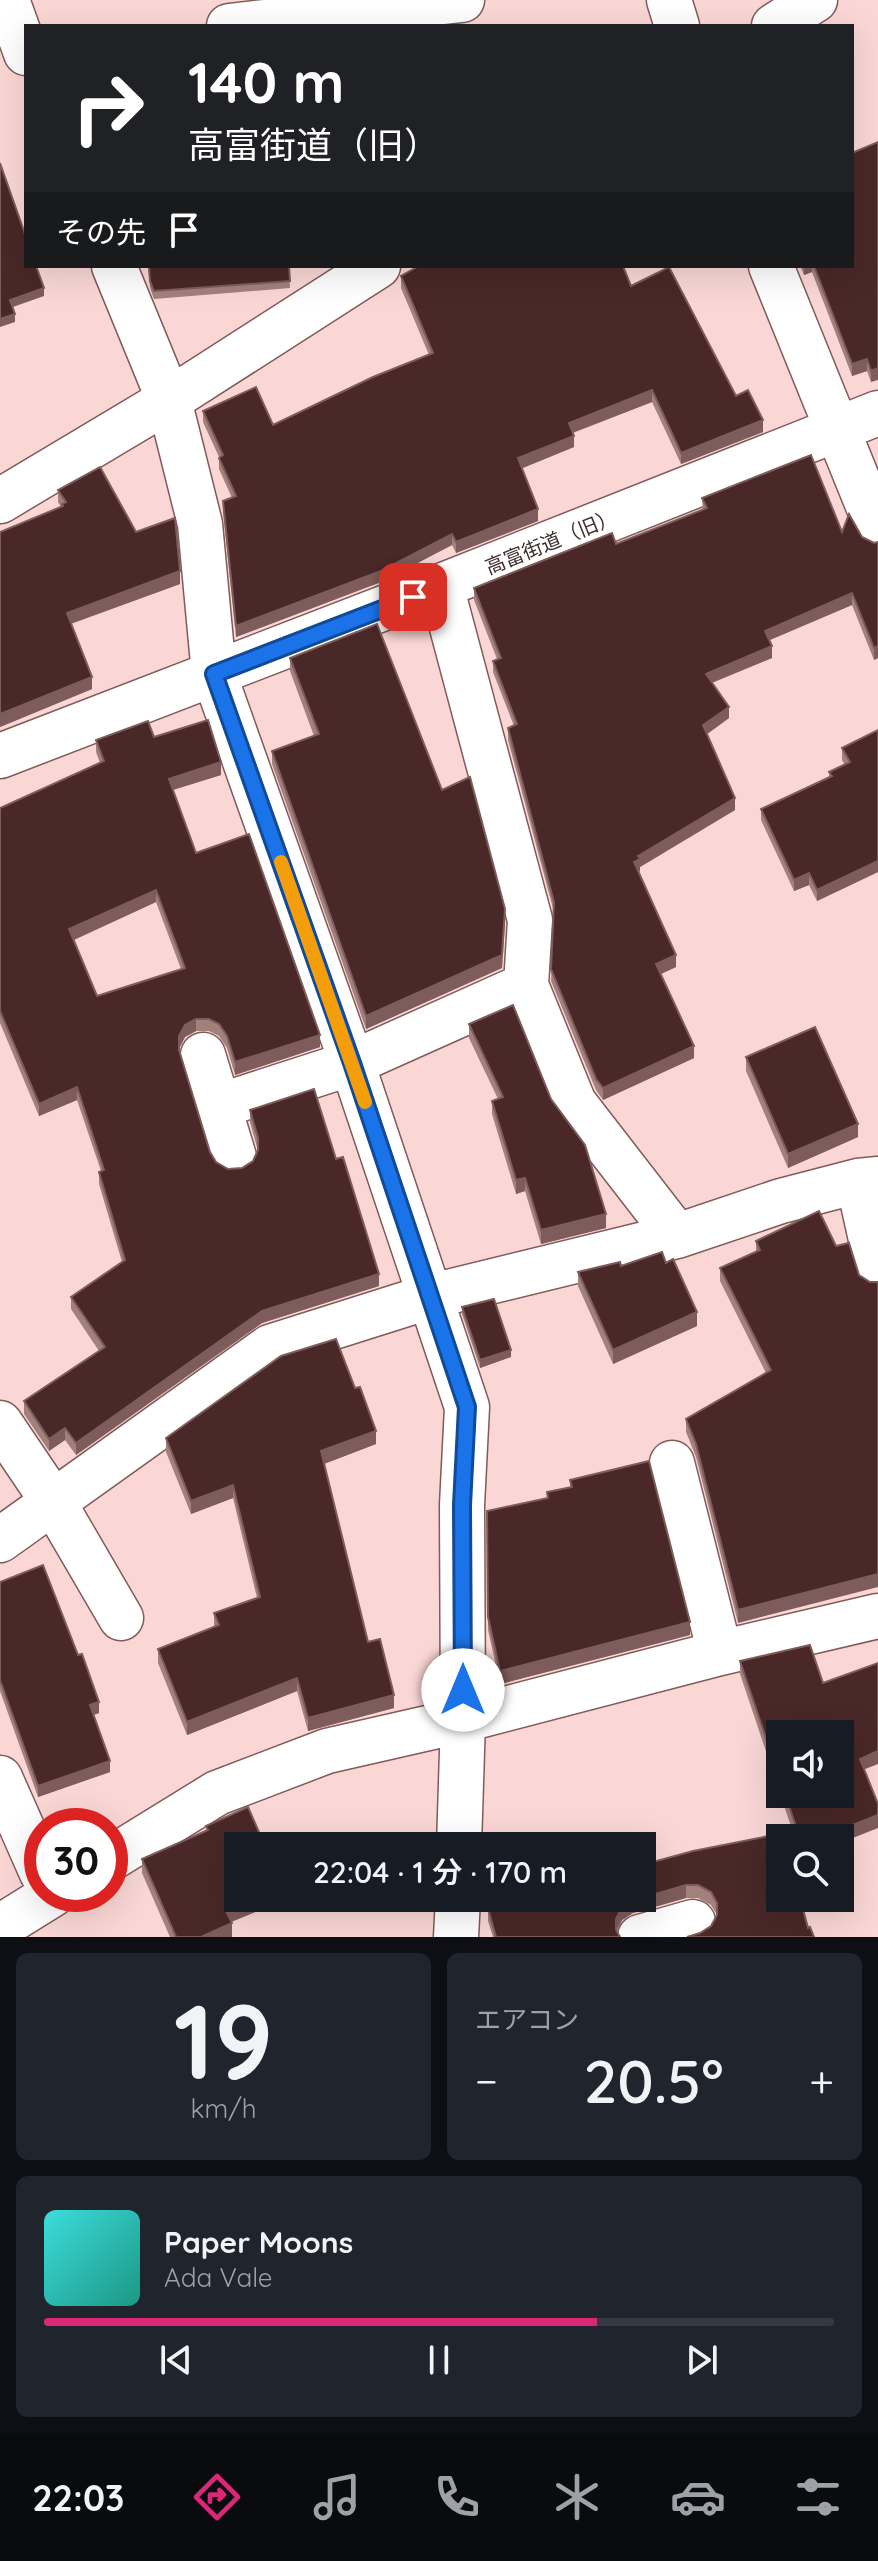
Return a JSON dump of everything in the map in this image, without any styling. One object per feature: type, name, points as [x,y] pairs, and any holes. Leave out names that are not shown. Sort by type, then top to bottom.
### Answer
[{"type":"street","points":[[7,0],[19,50]]},
{"type":"street","points":[[247,24],[462,0]]},
{"type":"street","points":[[669,0],[676,24]]},
{"type":"street","points":[[777,24],[815,0]]},
{"type":"street","points":[[115,268],[169,400],[200,524],[214,674],[352,1063],[467,1407],[462,1505],[463,1720],[459,1832]]},
{"type":"street","points":[[0,501],[169,400],[375,268]]},
{"type":"street","points":[[772,268],[878,530]]},
{"type":"street","name":"高富街道（旧）","points":[[0,756],[878,413]]},
{"type":"street","points":[[441,586],[530,920],[526,985],[574,1103],[677,1236]]},
{"type":"street","points":[[219,1106],[352,1063],[526,985]]},
{"type":"street","points":[[203,1055],[234,1157]]},
{"type":"street","points":[[0,1540],[270,1347],[428,1297],[677,1236],[781,1201],[868,1180],[878,1271]]},
{"type":"street","points":[[0,1423],[54,1503],[121,1618]]},
{"type":"street","points":[[672,1463],[720,1653]]},
{"type":"street","points":[[128,1848],[217,1793],[327,1751],[878,1616]]},
{"type":"street","points":[[0,1778],[24,1832]]},
{"type":"street","points":[[20,1927],[35,1912]]},
{"type":"street","points":[[456,1937],[457,1912]]},
{"type":"street","points":[[640,1937],[693,1922]]},
{"type":"building","points":[[878,142],[878,368],[871,371],[867,359],[852,364],[815,268],[854,268],[854,152]]},
{"type":"building","points":[[0,163],[24,231],[24,268],[37,268],[44,288],[10,300],[15,314],[0,319]]},
{"type":"building","points":[[149,268],[289,268],[290,281],[154,291]]},
{"type":"building","points":[[415,268],[624,268],[631,286],[670,268],[736,396],[748,390],[763,420],[681,453],[652,390],[569,423],[574,436],[518,458],[538,509],[456,542],[452,534],[381,571],[236,626],[223,501],[236,496],[219,458],[223,455],[203,411],[256,387],[273,425],[373,377],[433,353],[401,276]]},
{"type":"building","points":[[811,455],[842,532],[849,514],[862,537],[878,542],[878,646],[874,648],[852,593],[765,631],[772,646],[706,674],[729,707],[703,725],[735,798],[638,856],[640,859],[634,862],[676,955],[656,964],[694,1046],[603,1088],[596,1079],[551,969],[554,902],[508,728],[517,724],[493,661],[501,658],[474,588],[612,533],[616,544],[707,508],[702,498]]},
{"type":"building","points":[[100,467],[136,532],[175,518],[180,571],[67,613],[92,677],[0,714],[0,532],[63,506],[66,502],[58,490]]},
{"type":"building","points":[[377,624],[442,790],[470,777],[505,909],[502,955],[366,1016],[272,751],[319,734],[290,658]]},
{"type":"building","points":[[208,720],[221,762],[169,779],[196,853],[249,834],[320,1035],[235,1062],[227,1036],[219,1024],[209,1019],[196,1019],[185,1025],[179,1036],[179,1050],[210,1152],[216,1162],[228,1169],[242,1168],[253,1161],[258,1150],[250,1110],[314,1089],[336,1159],[343,1157],[379,1274],[262,1311],[76,1443],[65,1428],[49,1439],[24,1401],[105,1347],[71,1297],[125,1260],[99,1172],[104,1170],[77,1087],[39,1104],[0,1011],[0,808],[104,761],[96,740],[148,721],[154,737]],"holes":[[[156,890],[185,968],[97,996],[69,929]]]},
{"type":"building","points":[[878,730],[878,861],[817,890],[809,873],[794,880],[761,809],[832,776],[829,772],[850,762],[842,748]]},
{"type":"building","points":[[513,1005],[551,1099],[585,1145],[606,1214],[541,1230],[525,1178],[516,1180],[492,1101],[503,1097],[469,1024]]},
{"type":"building","points":[[815,1027],[858,1124],[788,1154],[746,1057]]},
{"type":"building","points":[[819,1211],[836,1246],[849,1243],[859,1275],[870,1282],[878,1282],[878,1574],[738,1610],[696,1444],[686,1419],[771,1370],[720,1268],[760,1250],[756,1241]]},
{"type":"building","points":[[662,1252],[666,1263],[673,1259],[697,1312],[613,1350],[578,1272],[620,1262],[621,1266]]},
{"type":"building","points":[[494,1299],[511,1350],[480,1360],[462,1307]]},
{"type":"building","points":[[336,1339],[355,1388],[360,1387],[376,1431],[321,1451],[368,1642],[380,1639],[394,1695],[308,1718],[297,1678],[187,1722],[158,1649],[219,1625],[214,1613],[260,1597],[233,1485],[191,1501],[166,1438],[281,1356]]},
{"type":"building","points":[[649,1461],[690,1622],[500,1671],[488,1617],[487,1511],[548,1498],[547,1492],[572,1487],[570,1480]]},
{"type":"building","points":[[43,1565],[78,1655],[82,1654],[99,1702],[90,1705],[110,1761],[38,1786],[0,1680],[0,1582]]},
{"type":"building","points":[[810,1645],[823,1683],[878,1663],[878,1751],[860,1759],[878,1804],[878,1815],[854,1825],[795,1824],[790,1808],[854,1808],[854,1720],[766,1720],[766,1738],[740,1661]]},
{"type":"building","points":[[248,1807],[259,1832],[224,1832],[224,1912],[232,1923],[201,1937],[176,1937],[142,1859],[208,1830],[206,1826]]},
{"type":"building","points":[[766,1837],[766,1912],[804,1912],[814,1937],[687,1937],[711,1926],[717,1915],[717,1903],[711,1892],[698,1885],[686,1885],[656,1894],[656,1861]]},
{"type":"building","points":[[489,1912],[620,1912],[616,1930],[620,1937],[496,1937]]},
{"type":"slow traffic","points":[[281,862],[365,1102]]},
{"type":"route","points":[[413,597],[214,674],[352,1063],[467,1407],[462,1505],[463,1690]]}]
